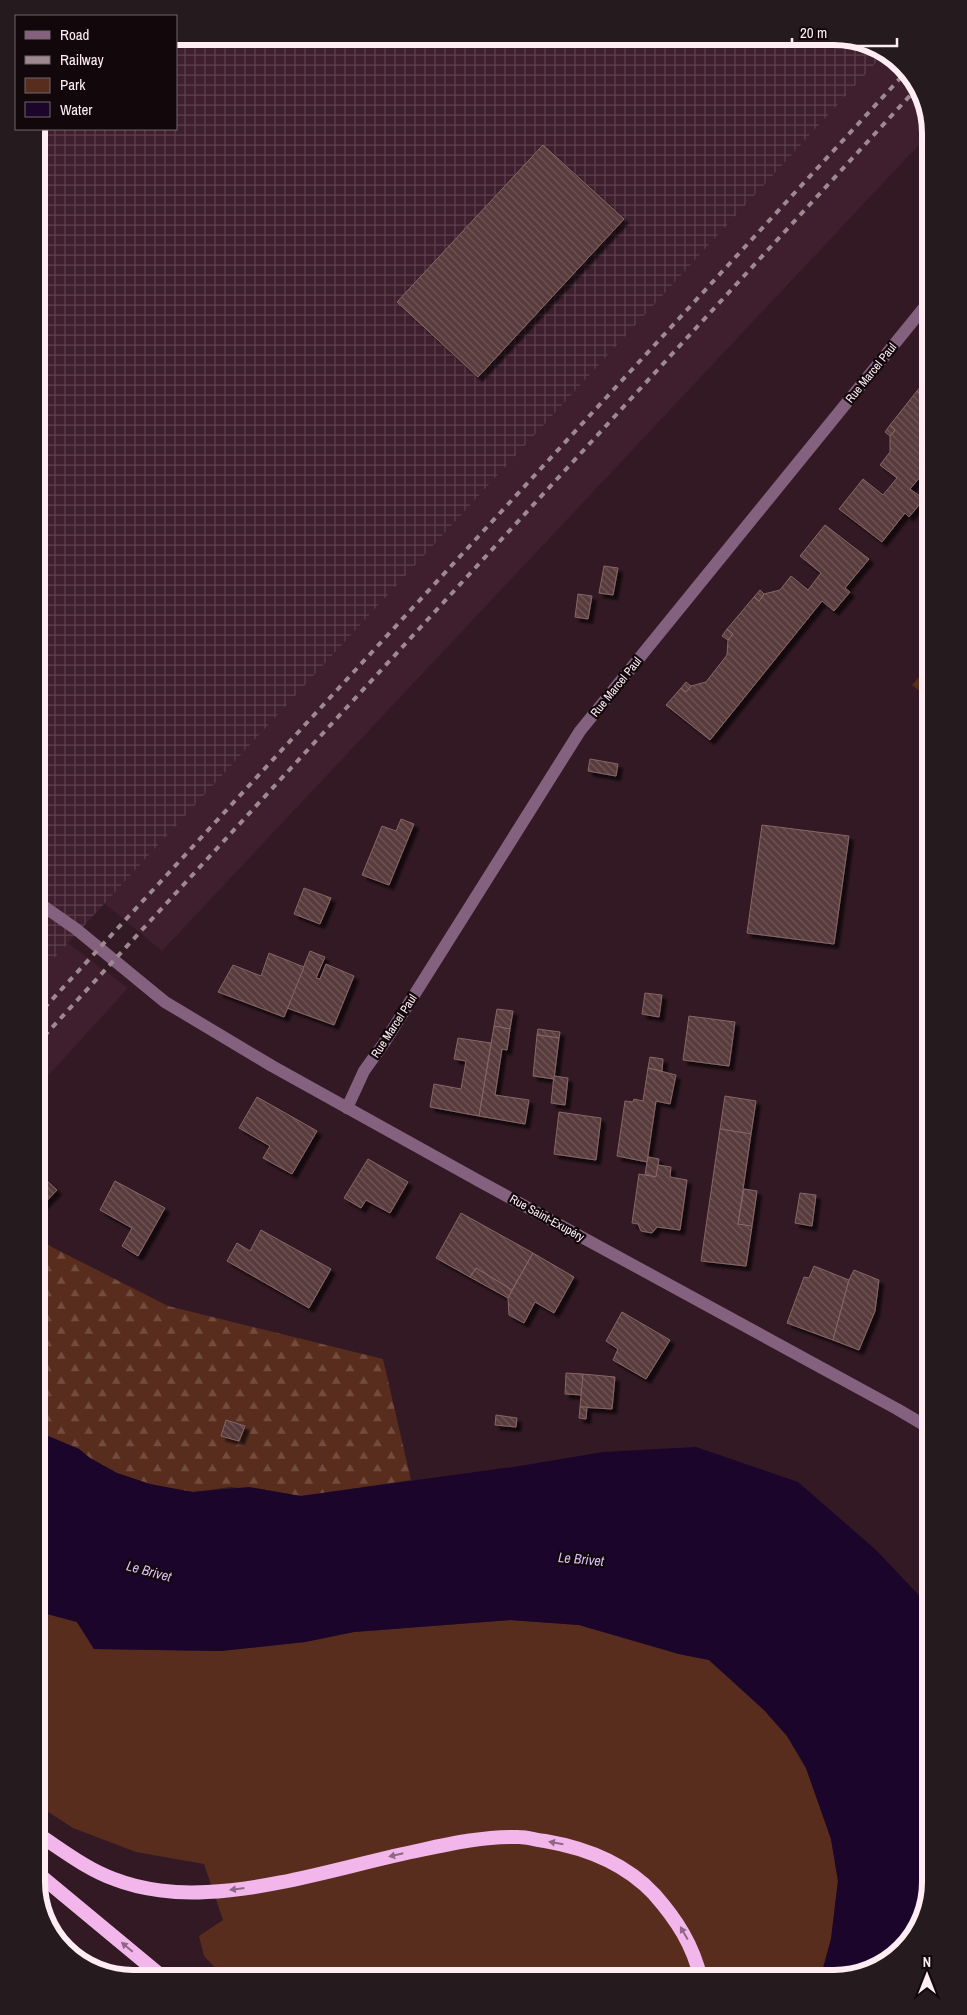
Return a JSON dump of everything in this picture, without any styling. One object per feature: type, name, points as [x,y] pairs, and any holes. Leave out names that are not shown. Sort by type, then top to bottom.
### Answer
[{"type":"highway","points":[[45,1839],[81,1863],[114,1879],[150,1889],[206,1892],[261,1886],[459,1842],[520,1836],[568,1845],[607,1859],[640,1879],[671,1913],[686,1936],[699,1970]]},
{"type":"highway","points":[[45,1879],[154,1970]]},
{"type":"street","name":"Rue Marcel Paul","points":[[347,1108],[364,1071],[384,1043],[580,731],[922,310]]},
{"type":"street","name":"Rue Saint-Exupéry","points":[[45,907],[76,929],[165,1002],[347,1108],[922,1424]]},
{"type":"shaded area","points":[[178,45],[840,45],[862,50],[880,58],[45,968],[45,130],[178,130]]},
{"type":"shaded area","points":[[880,58],[892,67],[904,79],[915,99],[921,121],[922,142],[162,951],[104,903]]},
{"type":"shaded area","points":[[68,943],[128,988],[45,1079],[45,968]]},
{"type":"green space","points":[[922,673],[922,693],[912,685]]},
{"type":"green space","points":[[45,1244],[168,1306],[383,1359],[411,1480],[301,1496],[231,1487],[193,1492],[150,1484],[117,1473],[90,1458],[79,1449],[45,1435]]},
{"type":"green space","points":[[45,1613],[77,1622],[94,1649],[221,1651],[305,1642],[354,1632],[510,1620],[579,1625],[679,1654],[709,1660],[764,1710],[787,1736],[806,1768],[831,1839],[838,1881],[831,1939],[822,1970],[217,1970],[204,1956],[199,1936],[223,1920],[204,1864],[136,1852],[73,1828],[45,1810]]},
{"type":"water","name":"Le Brivet","points":[[45,1435],[79,1449],[90,1458],[117,1473],[150,1484],[193,1492],[249,1487],[301,1496],[520,1466],[603,1452],[696,1447],[798,1482],[876,1550],[922,1599],[922,1882],[919,1905],[907,1931],[888,1952],[857,1967],[822,1970],[831,1939],[838,1881],[831,1839],[806,1768],[787,1736],[764,1710],[709,1660],[679,1654],[579,1625],[510,1620],[354,1632],[305,1642],[221,1651],[94,1649],[77,1622],[45,1613]]},
{"type":"building","points":[[543,145],[624,219],[478,377],[397,302]]},
{"type":"building","points":[[922,385],[922,395],[917,391]]},
{"type":"building","points":[[917,391],[922,395],[922,475],[910,489],[922,498],[922,501],[909,517],[905,513],[882,542],[839,509],[863,479],[883,495],[897,478],[880,465],[890,452],[890,436],[895,430],[890,425]]},
{"type":"building","points":[[890,425],[895,430],[890,436],[885,432]]},
{"type":"building","points":[[825,525],[869,559],[845,588],[850,592],[834,611],[822,601],[710,740],[666,705],[681,688],[686,692],[691,686],[706,682],[727,655],[728,640],[733,634],[727,629],[754,597],[759,601],[764,594],[780,590],[791,576],[808,590],[821,573],[800,556]]},
{"type":"building","points":[[604,566],[618,568],[613,595],[599,593]]},
{"type":"building","points":[[760,590],[764,594],[759,601],[754,597]]},
{"type":"building","points":[[578,594],[592,596],[588,619],[575,617]]},
{"type":"building","points":[[727,629],[733,634],[728,640],[722,636]]},
{"type":"building","points":[[686,682],[691,686],[686,692],[681,688]]},
{"type":"building","points":[[590,759],[618,764],[616,776],[588,771]]},
{"type":"building","points":[[401,819],[414,824],[389,885],[362,875],[382,826],[396,831]]},
{"type":"building","points":[[762,825],[849,836],[834,944],[747,933]]},
{"type":"building","points":[[304,888],[331,898],[320,924],[294,914]]},
{"type":"building","points":[[310,951],[325,957],[316,978],[320,979],[326,964],[354,976],[334,1025],[287,1008]]},
{"type":"building","points":[[269,953],[304,967],[284,1017],[218,992],[233,965],[261,976]]},
{"type":"building","points":[[645,993],[662,995],[659,1017],[642,1014]]},
{"type":"building","points":[[497,1009],[513,1011],[510,1029],[494,1026]]},
{"type":"building","points":[[689,1016],[735,1022],[729,1066],[683,1060]]},
{"type":"building","points":[[494,1026],[510,1029],[507,1050],[502,1049],[495,1095],[529,1100],[525,1124],[479,1116]]},
{"type":"building","points":[[538,1029],[560,1032],[559,1038],[537,1035]]},
{"type":"building","points":[[537,1035],[559,1038],[554,1079],[533,1076]]},
{"type":"building","points":[[458,1038],[491,1043],[479,1116],[430,1107],[434,1084],[461,1089],[466,1061],[454,1059]]},
{"type":"building","points":[[650,1057],[663,1059],[662,1071],[648,1068]]},
{"type":"building","points":[[648,1068],[676,1075],[670,1104],[656,1101],[647,1162],[617,1156],[625,1101],[633,1102],[634,1099],[643,1101]]},
{"type":"building","points":[[554,1076],[568,1078],[565,1105],[551,1103]]},
{"type":"building","points":[[725,1096],[756,1101],[751,1134],[720,1129]]},
{"type":"building","points":[[257,1097],[317,1131],[292,1174],[263,1158],[270,1146],[239,1128]]},
{"type":"building","points":[[559,1112],[601,1118],[596,1160],[554,1154]]},
{"type":"building","points":[[720,1129],[751,1134],[738,1224],[752,1226],[746,1266],[701,1261]]},
{"type":"building","points":[[648,1157],[659,1159],[656,1177],[645,1174]]},
{"type":"building","points":[[368,1159],[408,1182],[390,1213],[366,1200],[361,1208],[344,1198]]},
{"type":"building","points":[[658,1165],[671,1167],[670,1177],[687,1180],[680,1230],[657,1227],[652,1233],[641,1231],[638,1224],[632,1223],[639,1174],[656,1177]]},
{"type":"building","points":[[45,1179],[57,1190],[45,1203]]},
{"type":"building","points":[[115,1181],[165,1208],[138,1256],[122,1246],[132,1228],[100,1210]]},
{"type":"building","points":[[744,1189],[757,1191],[752,1226],[738,1224]]},
{"type":"building","points":[[800,1193],[816,1195],[812,1226],[795,1223]]},
{"type":"building","points":[[461,1213],[533,1253],[512,1290],[476,1268],[470,1277],[436,1258]]},
{"type":"building","points":[[261,1230],[331,1269],[309,1308],[227,1261],[237,1243],[250,1251]]},
{"type":"building","points":[[533,1253],[574,1277],[554,1313],[535,1302],[524,1323],[509,1315],[508,1298]]},
{"type":"building","points":[[814,1266],[849,1280],[833,1340],[787,1323],[804,1277],[809,1278]]},
{"type":"building","points":[[476,1268],[512,1290],[508,1298],[470,1277]]},
{"type":"building","points":[[854,1270],[879,1280],[875,1311],[859,1350],[833,1340],[849,1280]]},
{"type":"building","points":[[622,1312],[670,1340],[646,1379],[613,1360],[618,1349],[606,1341]]},
{"type":"building","points":[[566,1373],[583,1374],[582,1395],[565,1394]]},
{"type":"building","points":[[583,1374],[615,1377],[612,1409],[580,1407]]},
{"type":"building","points":[[580,1407],[587,1407],[586,1419],[579,1418]]},
{"type":"building","points":[[496,1415],[517,1418],[516,1427],[495,1425]]},
{"type":"building","points":[[226,1420],[245,1426],[239,1441],[221,1436]]},
{"type":"railway","points":[[45,1007],[902,77]]},
{"type":"railway","points":[[45,1035],[912,93]]}]
